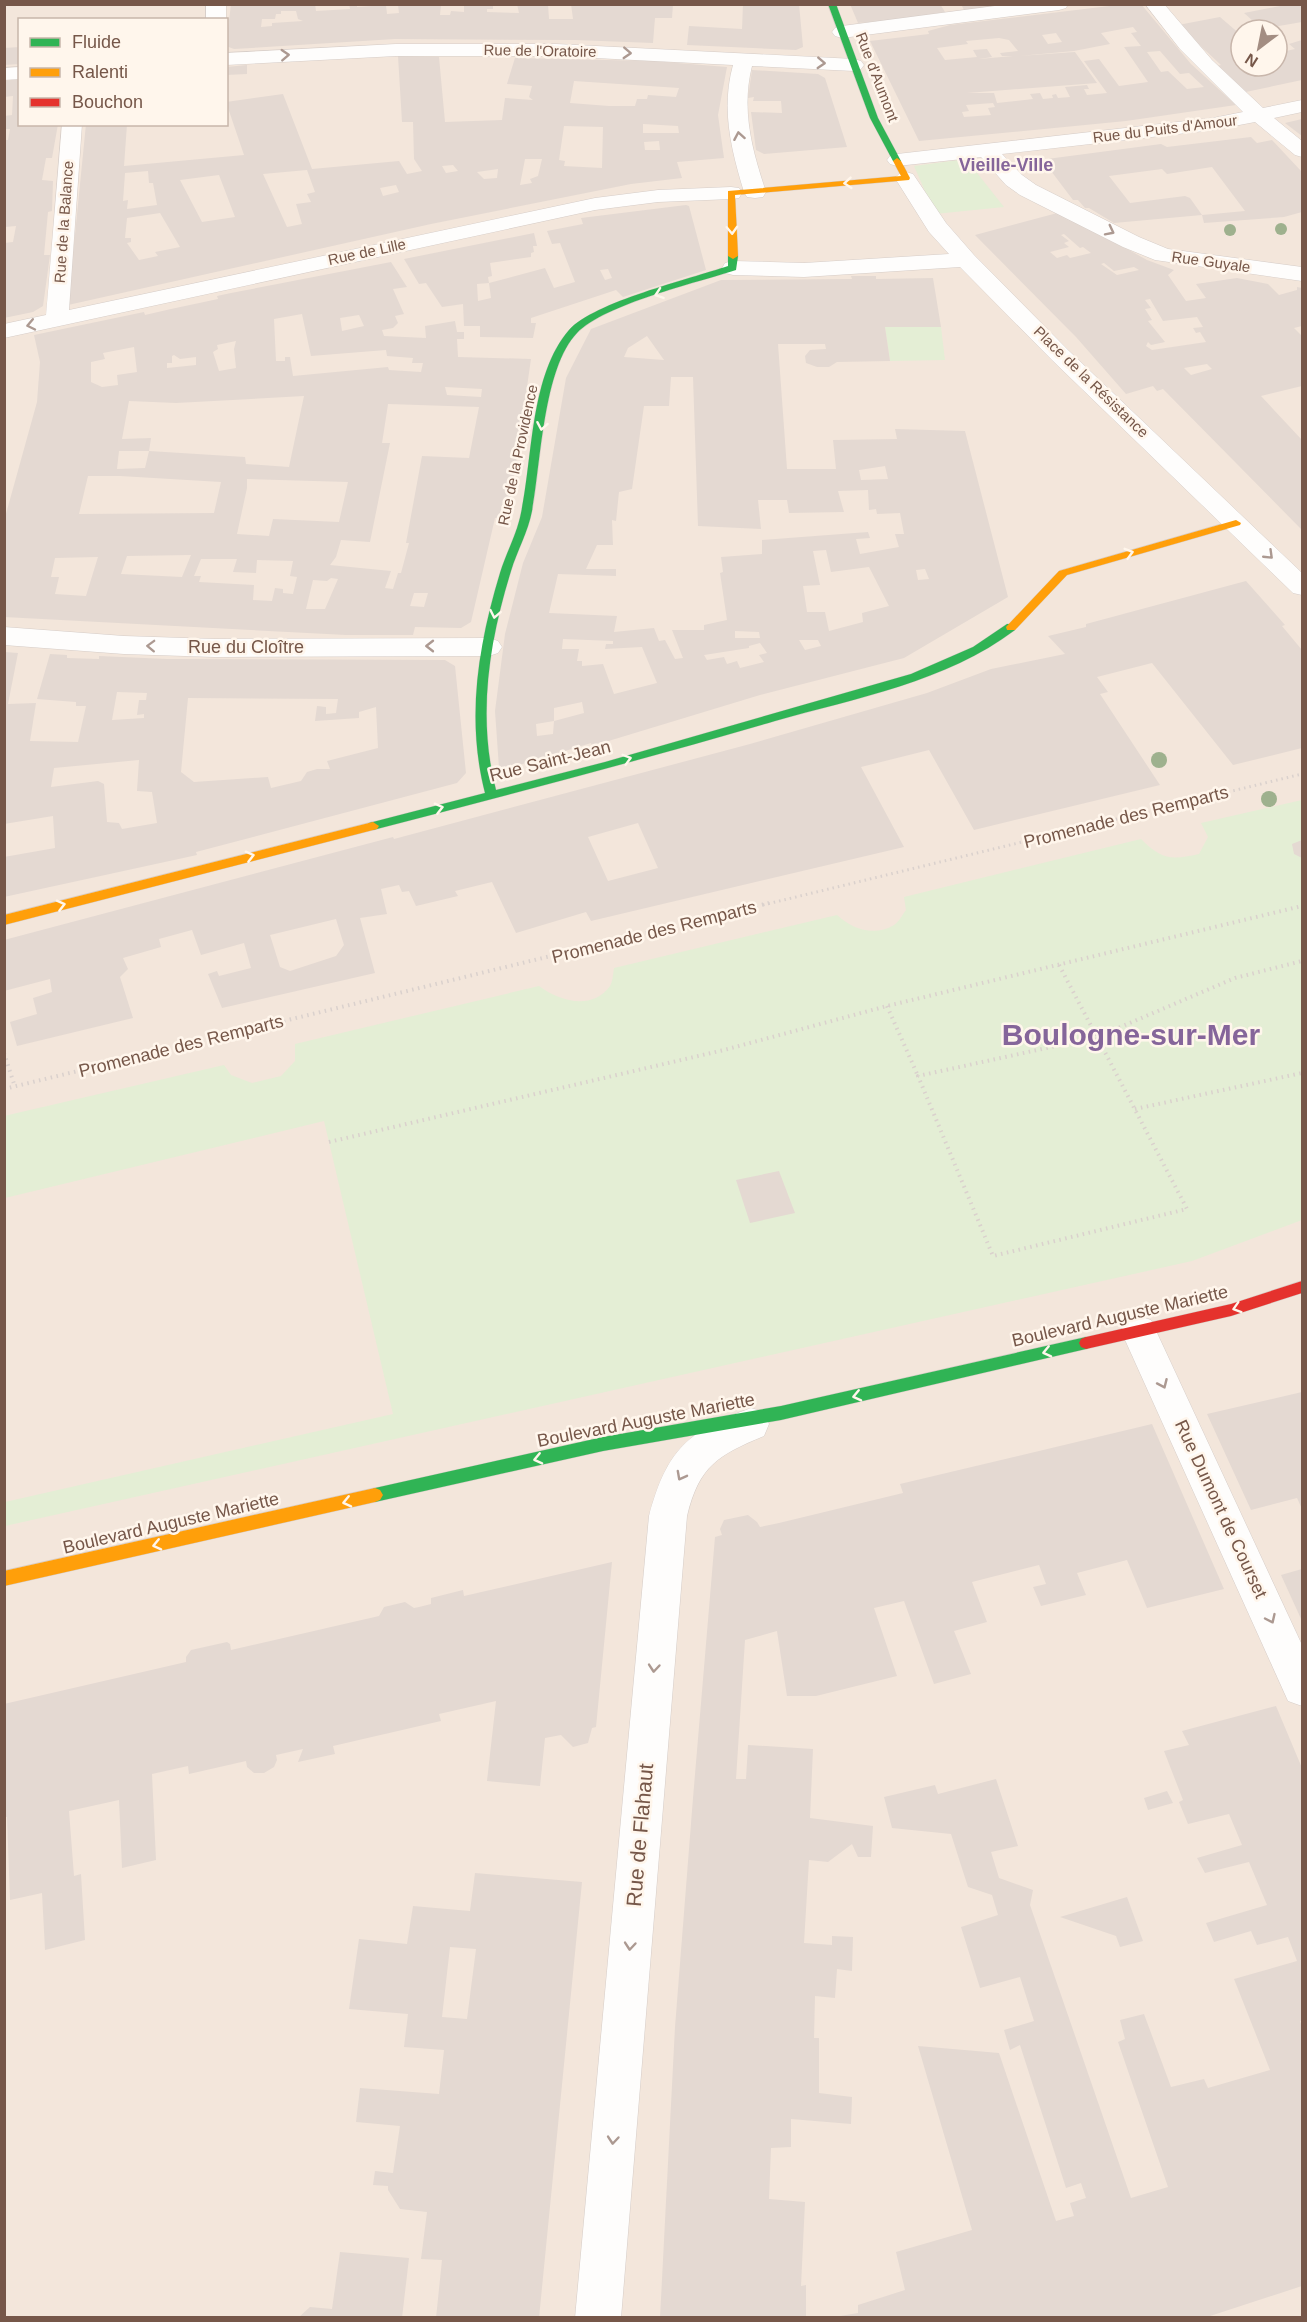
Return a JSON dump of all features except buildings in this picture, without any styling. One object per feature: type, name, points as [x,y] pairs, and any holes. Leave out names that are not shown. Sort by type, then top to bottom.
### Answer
[{"type":"street","name":"Rue d'Aumont","points":[[832,4],[874,118],[902,169]]},
{"type":"street","points":[[842,32],[1059,4]]},
{"type":"street","points":[[1154,4],[1196,57],[1302,151]]},
{"type":"street","name":"Rue de l'Oratoire","points":[[228,59],[372,50],[584,51],[743,62],[854,65]]},
{"type":"street","points":[[743,62],[736,106],[738,139],[755,192]]},
{"type":"street","name":"Rue du Puits d'Amour","points":[[902,169],[986,150],[1213,124],[1302,106]]},
{"type":"street","name":"Rue de la Balance","points":[[57,320],[72,126]]},
{"type":"street","name":"Rue Guyale","points":[[986,150],[1020,185],[1131,242],[1163,255],[1302,274]]},
{"type":"street","points":[[902,169],[755,192],[731,193],[734,268],[804,270],[966,260]]},
{"type":"street","name":"Place de la Résistance","points":[[902,169],[924,207],[966,260],[1302,587]]},
{"type":"street","name":"Rue de Lille","points":[[4,331],[595,204],[658,196],[731,193]]},
{"type":"street","name":"Rue de la Providence","points":[[491,794],[482,759],[479,730],[480,703],[489,647],[504,578],[525,518],[549,384],[568,338],[574,329],[597,315],[734,268]]},
{"type":"street","name":"Rue Saint-Jean","points":[[4,920],[605,766],[939,668],[982,648],[1000,636],[1027,612],[1055,581],[1073,569],[1236,523]]},
{"type":"street","name":"Rue du Cloître","points":[[4,636],[124,645],[215,648],[489,647]]},
{"type":"street","name":"Boulevard Auguste Mariette","points":[[4,1579],[603,1444],[781,1413],[1231,1310],[1299,1289]]},
{"type":"street","name":"Rue Dumont de Courset","points":[[1139,1331],[1302,1687]]},
{"type":"street","name":"Rue de Flahaut","points":[[598,2318],[668,1516],[681,1475],[711,1441],[781,1413]]},
{"type":"path","name":"Promenade des Remparts","points":[[4,1089],[1302,774]]},
{"type":"path","points":[[329,1142],[724,1050],[887,1006],[1302,906]]},
{"type":"path","points":[[918,1076],[1097,1037],[1235,978],[1302,961]]},
{"type":"path","points":[[887,1006],[993,1256],[1187,1209],[1059,965]]},
{"type":"path","points":[[4,1053],[15,1087]]},
{"type":"path","points":[[1135,1109],[1302,1073]]},
{"type":"shaded area","points":[[5,5],[1302,5],[1302,2317],[5,2317]]},
{"type":"green space","points":[[966,159],[1004,207],[935,214],[914,166]]},
{"type":"green space","points":[[885,327],[941,327],[945,360],[890,361]]},
{"type":"green space","points":[[1302,800],[1302,1220],[1192,1261],[5,1526],[5,1502],[393,1414],[324,1121],[5,1198],[4,1116],[224,1065],[231,1075],[252,1083],[281,1076],[295,1061],[295,1044],[539,986],[566,999],[585,1001],[594,999],[610,986],[614,968],[837,915],[849,924],[864,930],[886,929],[894,925],[906,910],[904,897],[1141,839],[1155,851],[1167,857],[1199,854],[1208,837],[1201,823]]},
{"type":"traffic: fast","points":[[832,4],[874,118],[897,161]]},
{"type":"traffic: fast","points":[[491,794],[480,738],[481,687],[486,653],[501,586],[526,515],[546,392],[561,347],[573,331],[585,321],[624,303],[733,268],[733,256]]},
{"type":"traffic: fast","points":[[373,826],[605,766],[915,677],[977,650],[1011,627]]},
{"type":"traffic: fast","points":[[375,1495],[603,1444],[781,1413],[1086,1343]]},
{"type":"traffic: slow","points":[[733,256],[731,193],[906,178],[897,161]]},
{"type":"traffic: slow","points":[[1011,627],[1063,573],[1236,523]]},
{"type":"traffic: slow","points":[[4,920],[373,826]]},
{"type":"traffic: slow","points":[[4,1579],[375,1495]]},
{"type":"traffic: jam","points":[[1086,1343],[1231,1310],[1302,1287]]},
{"type":"district","name":"Vieille-Ville","points":[[1006,165]]},
{"type":"district","name":"Boulogne-sur-Mer","points":[[1131,1035]]}]
